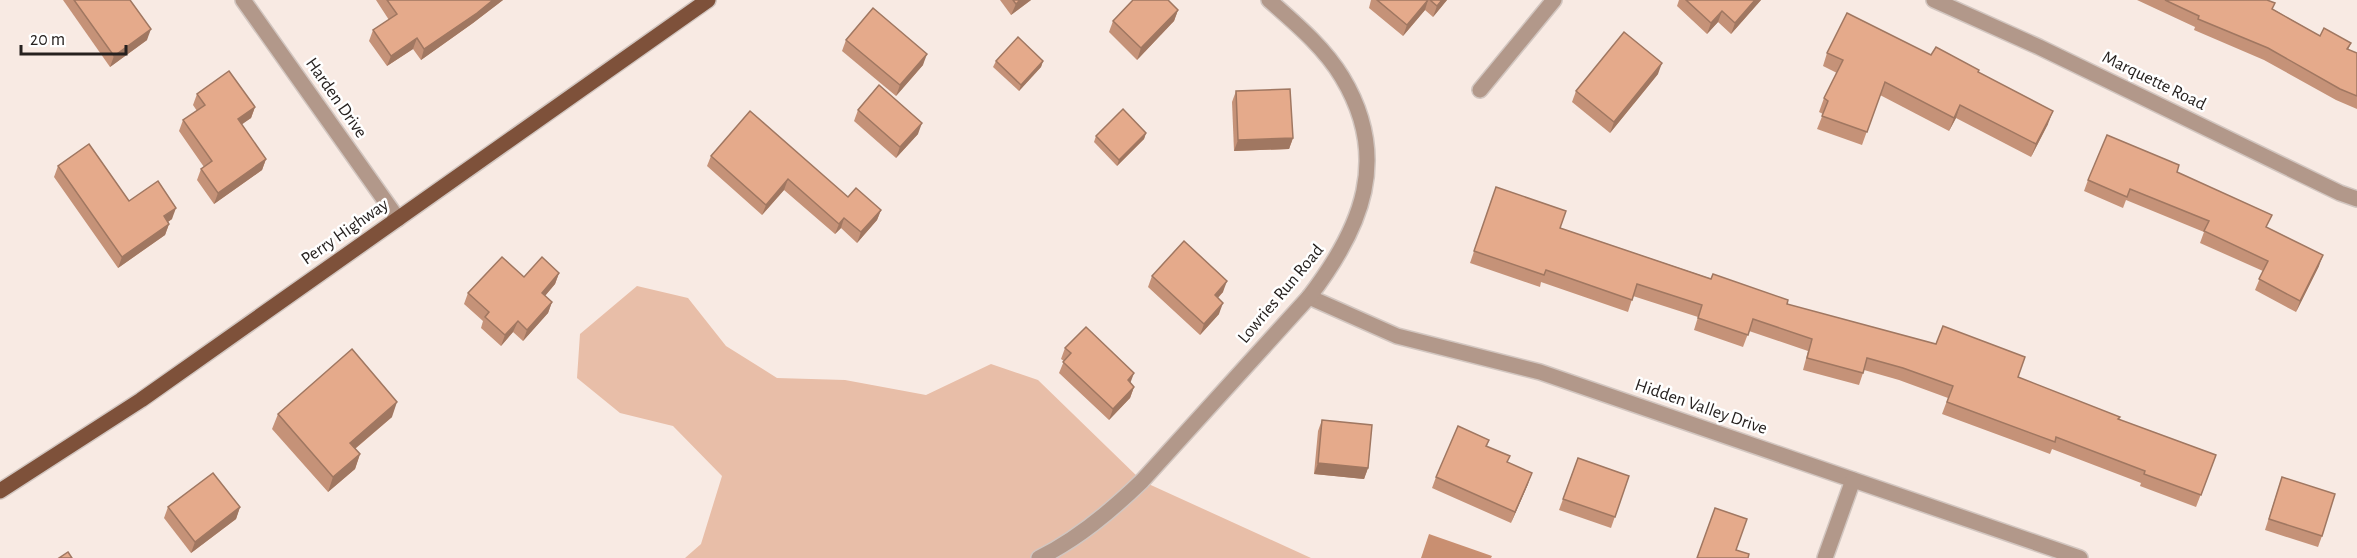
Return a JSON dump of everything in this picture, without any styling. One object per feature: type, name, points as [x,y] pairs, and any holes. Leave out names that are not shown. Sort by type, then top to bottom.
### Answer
[{"type":"main road","name":"Perry Highway","points":[[0,491],[141,400],[708,0]]},
{"type":"street","name":"Harden Drive","points":[[243,0],[398,219]]},
{"type":"street","name":"Lowries Run Road","points":[[1040,558],[1082,532],[1135,488],[1309,297],[1345,245],[1357,218],[1365,189],[1367,159],[1363,128],[1355,101],[1341,75],[1301,29],[1269,0]]},
{"type":"street","points":[[1480,90],[1554,0]]},
{"type":"street","name":"Marquette Road","points":[[1934,0],[2039,47],[2357,199]]},
{"type":"street","name":"Hidden Valley Drive","points":[[1309,297],[1397,336],[1540,372],[2080,558]]},
{"type":"street","points":[[1825,558],[1853,480]]},
{"type":"shaded area","points":[[637,286],[688,298],[726,346],[777,378],[845,380],[926,395],[991,364],[1038,380],[1142,481],[1311,558],[685,558],[701,544],[722,476],[673,426],[620,413],[577,378],[580,334]]},
{"type":"shaded area","points":[[1429,534],[1492,556],[1491,558],[1421,558]]},
{"type":"building","points":[[74,0],[130,0],[151,29],[114,56]]},
{"type":"building","points":[[387,0],[493,0],[424,49],[417,38],[391,56],[373,30],[397,14]]},
{"type":"building","points":[[1133,0],[1168,0],[1178,10],[1141,48],[1113,21]]},
{"type":"building","points":[[1377,0],[1428,0],[1407,25]]},
{"type":"building","points":[[1430,0],[1442,0],[1437,6]]},
{"type":"building","points":[[1686,0],[1755,0],[1735,23],[1722,11],[1711,23]]},
{"type":"building","points":[[2165,0],[2267,0],[2275,3],[2272,9],[2320,36],[2324,28],[2351,43],[2347,49],[2357,53],[2357,96],[2340,89],[2268,48],[2198,19],[2199,16]]},
{"type":"building","points":[[873,8],[927,54],[900,85],[846,40]]},
{"type":"building","points":[[1847,13],[1931,55],[1936,47],[2053,111],[2036,144],[1960,105],[1954,118],[1885,82],[1867,132],[1822,116],[1828,101],[1824,98],[1843,60],[1827,53]]},
{"type":"building","points":[[1624,32],[1662,63],[1614,122],[1576,91]]},
{"type":"building","points":[[1018,37],[1043,61],[1021,85],[996,61]]},
{"type":"building","points":[[229,71],[255,107],[238,119],[266,159],[218,193],[201,169],[212,161],[183,120],[205,105],[197,94]]},
{"type":"building","points":[[879,85],[922,123],[900,147],[858,110]]},
{"type":"building","points":[[1290,89],[1293,138],[1238,140],[1236,91]]},
{"type":"building","points":[[1123,109],[1146,133],[1119,160],[1096,136]]},
{"type":"building","points":[[750,111],[848,197],[856,188],[881,210],[861,232],[844,218],[839,224],[788,179],[766,205],[711,156]]},
{"type":"building","points":[[2107,135],[2179,165],[2177,172],[2272,215],[2266,227],[2323,255],[2300,301],[2259,279],[2268,261],[2204,231],[2209,221],[2130,189],[2127,197],[2088,180]]},
{"type":"building","points":[[89,144],[129,201],[158,181],[176,208],[164,216],[169,224],[122,257],[58,166]]},
{"type":"building","points":[[1496,187],[1566,211],[1560,228],[1711,279],[1713,274],[1788,300],[1787,304],[1936,344],[1943,326],[2025,357],[2018,377],[2120,417],[2118,419],[2216,455],[2201,495],[2056,437],[2055,442],[1947,402],[1953,386],[1903,368],[1867,358],[1863,373],[1807,358],[1812,339],[1753,319],[1748,335],[1698,318],[1702,305],[1637,284],[1632,300],[1546,270],[1544,275],[1474,251]]},
{"type":"building","points":[[1184,241],[1227,281],[1215,295],[1223,303],[1204,324],[1152,276]]},
{"type":"building","points":[[502,257],[524,277],[542,257],[559,273],[542,293],[552,302],[527,330],[518,321],[505,335],[485,317],[489,312],[468,293]]},
{"type":"building","points":[[1086,327],[1134,373],[1128,380],[1134,387],[1113,409],[1063,362],[1071,353],[1065,348]]},
{"type":"building","points":[[352,349],[397,402],[350,443],[360,454],[333,477],[278,414]]},
{"type":"building","points":[[1322,420],[1372,425],[1368,468],[1318,463]]},
{"type":"building","points":[[1458,426],[1489,440],[1486,446],[1510,456],[1507,462],[1532,473],[1515,512],[1436,477]]},
{"type":"building","points":[[1578,458],[1629,476],[1615,517],[1563,499]]},
{"type":"building","points":[[213,473],[240,507],[195,542],[168,507]]},
{"type":"building","points":[[2282,477],[2335,494],[2322,536],[2269,519]]},
{"type":"building","points":[[1715,508],[1747,519],[1736,550],[1749,554],[1748,558],[1697,558]]},
{"type":"building","points":[[68,552],[72,558],[59,558]]}]
